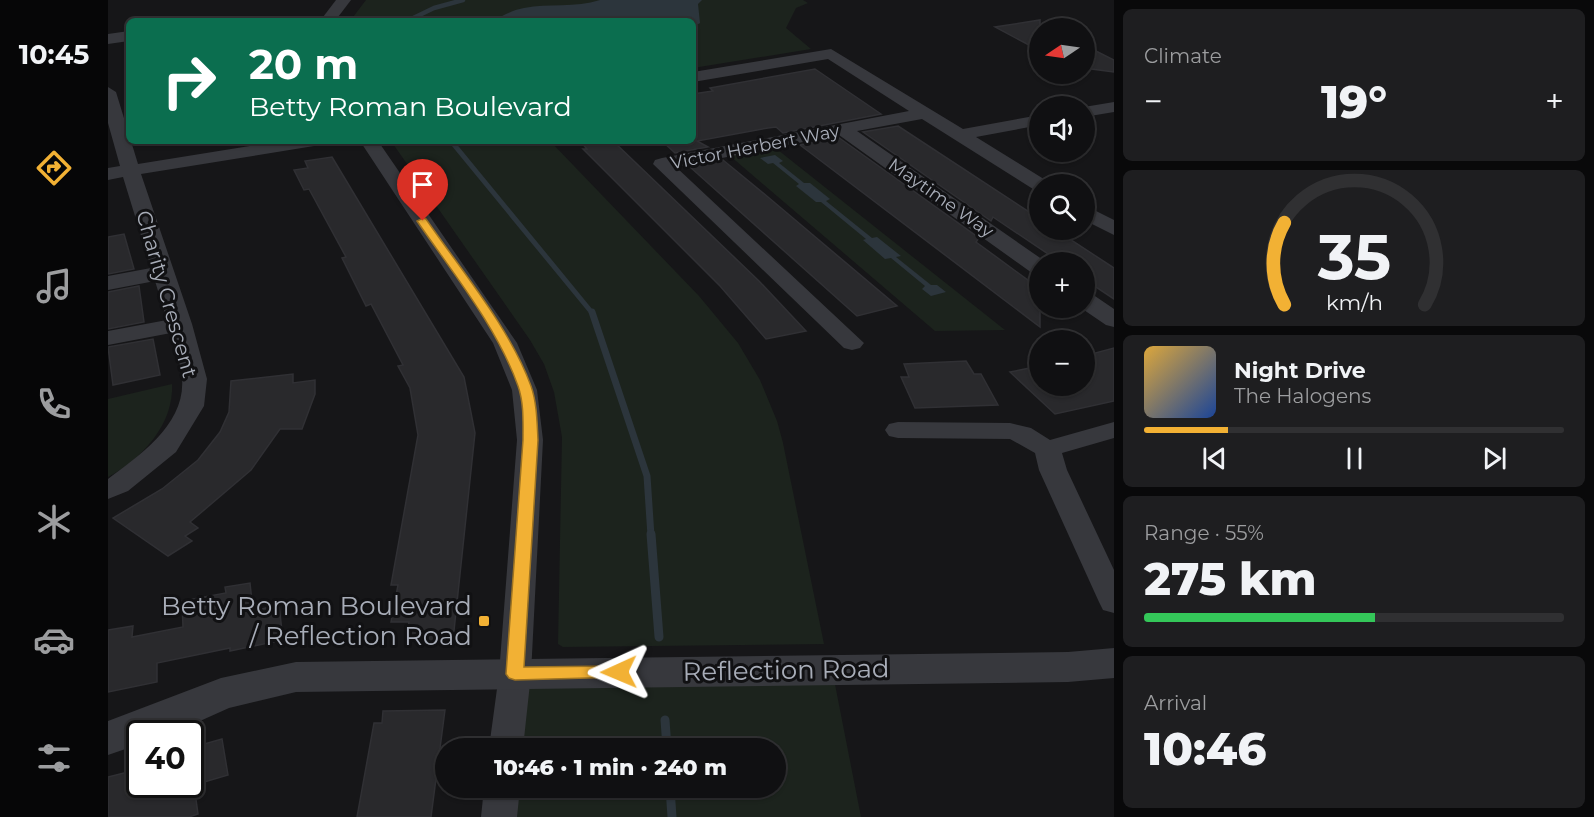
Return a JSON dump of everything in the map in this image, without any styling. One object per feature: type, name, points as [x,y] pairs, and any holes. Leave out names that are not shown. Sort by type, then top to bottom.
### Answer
[{"type":"street","points":[[329,18],[344,0]]},
{"type":"street","points":[[108,39],[126,36]]},
{"type":"street","points":[[696,76],[831,54],[1029,178]]},
{"type":"street","name":"Charity Crescent","points":[[108,94],[195,379],[191,406],[167,446],[118,485],[108,490]]},
{"type":"street","points":[[1095,110],[1114,107]]},
{"type":"street","name":"Victor Herbert Way","points":[[852,343],[662,164],[924,113]]},
{"type":"street","points":[[958,135],[1029,122]]},
{"type":"street","name":"Maytime Way","points":[[842,129],[1029,260]]},
{"type":"street","points":[[108,174],[295,144]]},
{"type":"street","points":[[371,144],[505,343],[525,387],[530,413],[531,440],[515,674],[507,738]]},
{"type":"street","points":[[1095,218],[1114,229]]},
{"type":"street","points":[[108,283],[162,273]]},
{"type":"street","points":[[1095,307],[1114,320]]},
{"type":"street","points":[[108,338],[180,324]]},
{"type":"street","points":[[898,430],[1010,431],[1022,434],[1047,449],[1053,470],[1114,602]]},
{"type":"street","points":[[1047,449],[1114,430]]},
{"type":"street","name":"Reflection Road","points":[[108,738],[155,722],[221,694],[296,677],[1068,667],[1114,663]]},
{"type":"street","points":[[499,817],[501,798]]},
{"type":"shaded area","points":[[366,0],[803,0],[808,3],[796,8],[786,28],[811,49],[696,68],[696,18],[352,18]]},
{"type":"shaded area","points":[[600,0],[702,0],[698,4],[700,23],[696,25],[696,18],[499,18],[524,8]]},
{"type":"shaded area","points":[[393,144],[553,144],[699,296],[738,343],[760,380],[777,421],[824,644],[563,647],[558,644],[562,437],[554,392],[544,364],[530,340]]},
{"type":"shaded area","points":[[773,146],[1005,330],[935,331],[729,155]]},
{"type":"shaded area","points":[[775,155],[783,161],[779,163],[804,183],[810,183],[830,199],[826,201],[872,238],[877,237],[901,256],[896,257],[931,285],[937,285],[946,292],[931,296],[922,289],[925,286],[891,258],[885,259],[863,240],[866,239],[821,202],[816,202],[796,186],[799,184],[773,163],[768,164],[760,158]]},
{"type":"shaded area","points":[[172,384],[168,413],[154,439],[133,460],[108,477],[108,399]]},
{"type":"shaded area","points":[[832,669],[861,817],[499,817],[501,798],[786,798],[786,738],[507,738],[515,670]]},
{"type":"building","points":[[1029,22],[1029,45],[995,27]]},
{"type":"building","points":[[1095,50],[1114,60],[1114,72],[1095,69]]},
{"type":"building","points":[[815,69],[881,114],[783,133],[776,127],[697,141],[708,147],[675,153],[665,144],[696,144],[696,94],[713,91],[710,88]]},
{"type":"building","points":[[898,126],[1029,212],[1029,240],[1071,240],[1090,252],[1045,252],[993,217],[991,221],[863,132]]},
{"type":"building","points":[[838,137],[979,238],[976,242],[1029,281],[1029,318],[1040,318],[1040,327],[800,145]]},
{"type":"building","points":[[583,144],[616,144],[759,281],[806,331],[766,339],[720,286],[583,149],[587,149]]},
{"type":"building","points":[[332,157],[464,377],[475,433],[453,640],[406,641],[409,622],[391,622],[398,585],[391,585],[418,435],[410,388],[398,366],[403,365],[371,304],[366,306],[342,258],[346,257],[309,189],[304,190],[294,170],[308,168],[305,161]]},
{"type":"building","points":[[723,160],[897,306],[857,316],[690,167]]},
{"type":"building","points":[[124,234],[134,269],[108,274],[108,237]]},
{"type":"building","points":[[1095,256],[1114,268],[1114,299],[1095,286]]},
{"type":"building","points":[[139,286],[144,322],[108,329],[108,292]]},
{"type":"building","points":[[153,339],[160,375],[113,385],[108,347]]},
{"type":"building","points":[[1114,348],[1114,401],[1055,414],[1036,396],[1095,396],[1095,353]]},
{"type":"building","points":[[966,361],[974,374],[981,374],[998,405],[915,408],[901,377],[909,377],[904,364]]},
{"type":"building","points":[[1029,368],[1029,390],[1010,372]]},
{"type":"building","points":[[293,374],[293,383],[315,380],[315,394],[302,429],[280,429],[251,470],[190,522],[198,528],[185,536],[192,541],[168,556],[113,518],[162,489],[198,460],[220,432],[229,412],[231,381]]},
{"type":"building","points":[[250,583],[253,611],[279,605],[283,640],[157,663],[157,682],[108,692],[108,630],[133,626],[132,637],[183,627],[182,601],[226,593],[225,587]]},
{"type":"building","points":[[445,710],[441,738],[435,738],[435,786],[431,817],[357,817],[374,723],[382,723],[383,711]]},
{"type":"building","points":[[222,739],[228,775],[204,782],[204,744]]},
{"type":"building","points":[[126,772],[126,798],[196,798],[198,814],[189,817],[108,817],[108,777]]},
{"type":"waterway","points":[[413,18],[434,8],[463,0]]},
{"type":"waterway","points":[[453,144],[592,313]]},
{"type":"waterway","points":[[592,313],[647,476],[651,536]]},
{"type":"waterway","points":[[651,534],[659,637]]},
{"type":"waterway","points":[[665,720],[666,738]]},
{"type":"waterway","points":[[671,798],[672,817]]},
{"type":"place","name":"Betty Roman Boulevard / Reflection Road","points":[[484,621]]},
{"type":"route","points":[[423,221],[505,343],[516,362],[525,387],[530,413],[531,440],[515,674],[619,672]]}]
